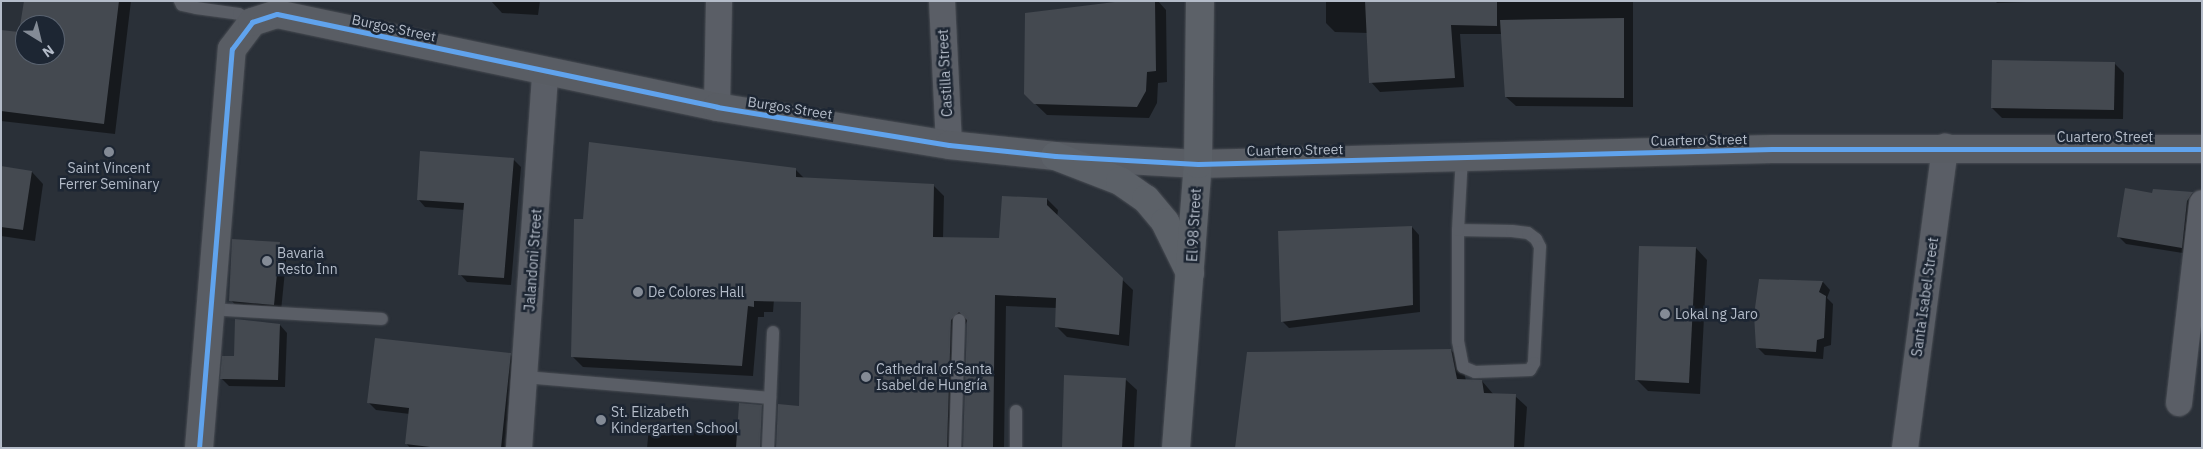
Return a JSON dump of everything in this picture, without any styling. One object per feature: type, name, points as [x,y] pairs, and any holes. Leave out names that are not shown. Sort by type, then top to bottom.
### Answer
[{"type":"main road","name":"El 98 Street","points":[[1176,448],[1191,274],[1198,164],[1200,1]]},
{"type":"main road","points":[[1055,156],[1120,181],[1146,199],[1165,222],[1191,274]]},
{"type":"street","points":[[717,107],[719,1]]},
{"type":"street","name":"Castilla Street","points":[[942,1],[949,145]]},
{"type":"street","name":"Burgos Street","points":[[252,22],[277,14],[545,73],[717,107],[949,145],[1055,156],[1198,164]]},
{"type":"street","points":[[199,448],[232,49],[252,22]]},
{"type":"street","name":"Jalandoni Street","points":[[519,448],[545,73]]},
{"type":"street","name":"Cuartero Street","points":[[1198,164],[1945,147],[2202,149]]},
{"type":"street","name":"Santa Isabel Street","points":[[1905,448],[1945,147]]},
{"type":"street","points":[[2179,403],[2202,203]]},
{"type":"lane","points":[[180,1],[182,5],[239,14],[252,22]]},
{"type":"lane","points":[[1458,230],[1512,231],[1528,233],[1536,239],[1540,247],[1534,358],[1530,370],[1475,372],[1462,367],[1458,341],[1458,230],[1462,157]]},
{"type":"lane","points":[[210,309],[382,318]]},
{"type":"lane","points":[[954,448],[959,320]]},
{"type":"lane","points":[[768,448],[773,332]]},
{"type":"lane","points":[[525,377],[770,398]]},
{"type":"lane","points":[[1016,411],[1016,448]]},
{"type":"building","points":[[24,1],[119,1],[104,124],[1,111],[1,30],[15,32],[15,65],[65,65],[65,15],[22,15]]},
{"type":"building","points":[[1123,1],[1155,1],[1156,71],[1147,72],[1146,91],[1137,107],[1034,104],[1024,94],[1025,13]]},
{"type":"building","points":[[1365,1],[1497,1],[1497,26],[1451,25],[1455,78],[1369,83]]},
{"type":"building","points":[[1624,18],[1624,98],[1505,97],[1500,20]]},
{"type":"building","points":[[1992,60],[2115,62],[2114,110],[1991,108]]},
{"type":"building","points":[[589,142],[796,168],[796,177],[934,184],[933,237],[999,238],[1002,196],[1047,198],[1047,205],[1123,278],[1119,335],[1055,327],[1056,298],[995,295],[993,448],[963,448],[967,320],[959,312],[951,320],[947,448],[776,448],[778,404],[799,406],[801,302],[754,301],[754,307],[748,306],[742,366],[571,357],[574,219],[583,219]]},
{"type":"building","points":[[420,151],[514,158],[504,278],[458,275],[464,203],[417,200]]},
{"type":"building","points":[[1,166],[32,171],[23,230],[1,227]]},
{"type":"building","points":[[2125,188],[2152,193],[2153,189],[2193,192],[2187,201],[2182,248],[2117,237]]},
{"type":"building","points":[[1412,226],[1413,305],[1281,322],[1278,231]]},
{"type":"building","points":[[232,239],[280,242],[274,305],[229,301]]},
{"type":"building","name":"Lokal ng Jaro","points":[[1639,246],[1696,247],[1689,383],[1635,380]]},
{"type":"building","points":[[1759,279],[1823,281],[1819,292],[1826,296],[1824,338],[1817,340],[1816,352],[1756,348],[1754,315]]},
{"type":"building","points":[[235,319],[280,324],[278,380],[220,379],[222,356],[234,356]]},
{"type":"building","points":[[375,338],[511,353],[501,448],[439,448],[405,444],[409,408],[367,403]]},
{"type":"building","points":[[1451,349],[1457,379],[1482,380],[1484,393],[1516,394],[1514,448],[1235,448],[1247,352]]},
{"type":"building","points":[[1064,375],[1126,378],[1122,448],[1062,448]]},
{"type":"building","points":[[739,403],[762,405],[760,448],[736,448]]},
{"type":"cycle path","points":[[199,448],[232,49],[252,22],[277,14],[717,107],[949,145],[1055,156],[1198,164],[1772,149],[2202,149]]},
{"type":"place","name":"Saint Vincent Ferrer Seminary","points":[[109,152]]},
{"type":"place","name":"Bavaria Resto Inn","points":[[267,261]]},
{"type":"place","name":"De Colores Hall","points":[[638,292]]},
{"type":"place","name":"Lokal ng Jaro","points":[[1665,314]]},
{"type":"place","name":"Cathedral of Santa Isabel de Hungría","points":[[866,377]]},
{"type":"place","name":"St. Elizabeth Kindergarten School","points":[[601,420]]}]
